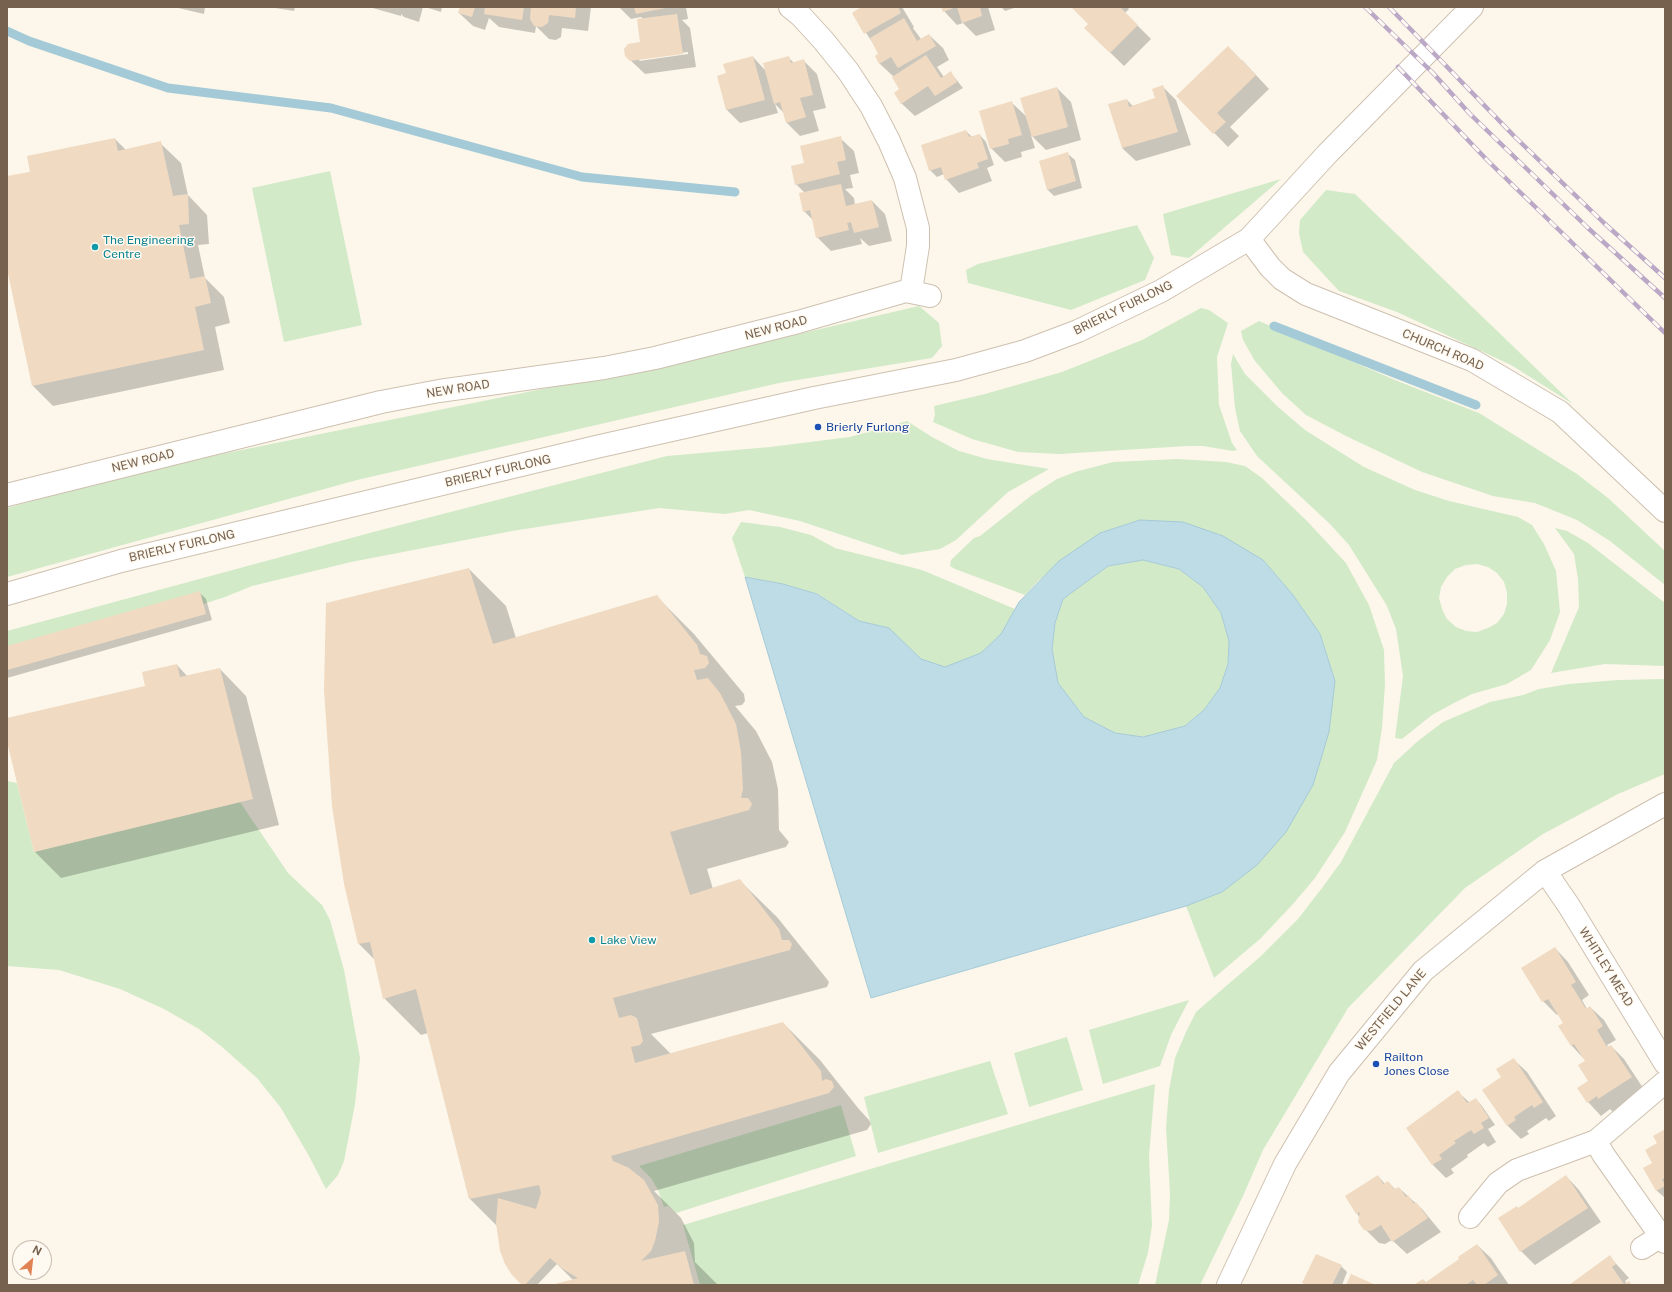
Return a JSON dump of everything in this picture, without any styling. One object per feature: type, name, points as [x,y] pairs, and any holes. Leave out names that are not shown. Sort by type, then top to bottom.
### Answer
[{"type":"street","name":"BRIERLY FURLONG","points":[[7,594],[121,561],[581,451],[814,398],[956,370],[1053,341],[1111,316],[1185,278],[1249,239],[1328,153],[1472,7]]},
{"type":"street","name":"NEW ROAD","points":[[7,495],[381,402],[439,391],[604,368],[655,358],[805,320],[900,292],[920,294],[918,228],[905,178],[889,141],[871,106],[848,71],[800,10]]},
{"type":"street","name":"CHURCH ROAD","points":[[1249,239],[1270,268],[1306,294],[1472,360],[1560,412],[1665,511]]},
{"type":"street","name":"WESTFIELD LANE","points":[[1228,1285],[1285,1164],[1339,1073],[1423,971],[1545,871],[1665,804]]},
{"type":"street","name":"WHITLEY MEAD","points":[[1545,871],[1569,906],[1665,1063]]},
{"type":"street","points":[[1470,1217],[1498,1183],[1517,1170],[1596,1141],[1665,1082]]},
{"type":"street","points":[[1596,1141],[1603,1154],[1663,1238],[1642,1248]]},
{"type":"green space","points":[[330,171],[362,325],[284,342],[252,188]]},
{"type":"green space","points":[[1281,179],[1189,258],[1171,255],[1163,214]]},
{"type":"green space","points":[[1326,190],[1355,194],[1573,404],[1511,365],[1397,312],[1339,291],[1303,252],[1299,233],[1300,220]]},
{"type":"green space","points":[[1137,225],[1154,258],[1145,280],[1071,310],[968,283],[966,270],[978,264]]},
{"type":"green space","points":[[919,306],[939,323],[942,346],[932,358],[779,383],[357,480],[7,577],[7,508],[148,469],[695,358]]},
{"type":"green space","points":[[1201,308],[1209,310],[1228,323],[1217,357],[1219,405],[1232,443],[1237,450],[1233,451],[1203,446],[1187,446],[1059,454],[1018,452],[972,439],[933,422],[935,415],[934,406],[985,394],[1062,372],[1142,340]]},
{"type":"green space","points":[[1259,321],[1395,380],[1479,413],[1577,474],[1608,498],[1665,551],[1665,585],[1610,541],[1577,520],[1535,503],[1493,496],[1422,472],[1346,436],[1306,415],[1282,393],[1255,361],[1243,340],[1241,331]]},
{"type":"green space","points":[[1233,354],[1245,374],[1278,407],[1305,430],[1364,467],[1415,490],[1449,501],[1518,517],[1532,525],[1544,544],[1556,571],[1560,612],[1550,640],[1531,670],[1507,684],[1472,694],[1454,703],[1432,715],[1402,739],[1395,738],[1403,676],[1396,629],[1387,606],[1349,545],[1330,524],[1257,456],[1240,431],[1235,408],[1231,364]],"holes":[[[1477,564],[1488,567],[1497,573],[1504,582],[1507,592],[1507,604],[1504,614],[1497,623],[1477,632],[1466,631],[1456,627],[1447,619],[1442,609],[1439,598],[1441,587],[1447,577],[1455,569],[1466,565]]]},
{"type":"green space","points":[[907,421],[932,437],[959,451],[987,459],[1049,469],[1008,492],[956,540],[940,549],[902,555],[800,521],[749,510],[725,514],[659,508],[512,531],[351,562],[252,586],[225,597],[7,667],[7,631],[377,531],[667,456],[770,447],[850,437]]},
{"type":"green space","points":[[1178,459],[1226,462],[1245,466],[1262,478],[1307,521],[1346,563],[1369,605],[1384,650],[1385,685],[1382,728],[1377,760],[1345,832],[1315,878],[1293,904],[1260,939],[1214,978],[1186,906],[1222,892],[1335,681],[1320,634],[1293,595],[1263,560],[1140,520],[1100,533],[1039,580],[1025,595],[950,566],[951,560],[974,538],[980,536],[1032,495],[1057,479],[1075,472],[1113,462]]},
{"type":"green space","points":[[741,522],[780,527],[811,535],[835,548],[922,570],[1015,609],[1001,634],[981,653],[945,668],[921,659],[888,628],[859,621],[818,594],[783,584],[745,577],[732,538]]},
{"type":"green space","points":[[1555,528],[1567,531],[1588,543],[1665,603],[1665,666],[1605,664],[1551,673],[1579,607],[1578,579],[1574,554]]},
{"type":"green space","points":[[1143,560],[1179,569],[1203,587],[1221,613],[1229,641],[1228,664],[1220,688],[1204,710],[1185,726],[1144,737],[1115,733],[1084,717],[1058,683],[1052,649],[1055,623],[1063,599],[1108,566]]},
{"type":"green space","points":[[1665,679],[1665,774],[1618,794],[1543,834],[1465,888],[1348,1008],[1263,1150],[1243,1196],[1200,1285],[1155,1285],[1169,1220],[1170,1193],[1166,1128],[1169,1090],[1175,1058],[1186,1032],[1196,1012],[1261,956],[1298,919],[1322,888],[1341,862],[1394,763],[1418,741],[1443,722],[1490,702],[1523,695],[1539,689],[1569,684],[1618,680]]},
{"type":"green space","points":[[7,781],[17,783],[34,852],[240,802],[288,873],[322,905],[330,920],[344,970],[360,1058],[355,1104],[344,1161],[338,1175],[326,1189],[281,1108],[257,1078],[221,1046],[199,1029],[164,1009],[120,989],[59,970],[7,966]]},
{"type":"green space","points":[[1189,1000],[1171,1035],[1160,1066],[1103,1084],[1089,1030]]},
{"type":"green space","points":[[1067,1037],[1083,1090],[1029,1107],[1014,1053]]},
{"type":"green space","points":[[990,1061],[1008,1114],[878,1153],[864,1097]]},
{"type":"green space","points":[[1155,1084],[1149,1156],[1152,1225],[1148,1253],[1138,1285],[700,1285],[683,1225]]},
{"type":"green space","points":[[841,1105],[856,1156],[676,1213],[668,1206],[664,1207],[658,1190],[651,1178],[639,1166]]},
{"type":"water","points":[[1140,520],[1183,522],[1223,536],[1263,560],[1293,595],[1320,634],[1335,681],[1329,732],[1313,785],[1286,832],[1257,865],[1222,892],[1186,906],[871,998],[745,577],[783,584],[817,594],[859,621],[889,628],[921,659],[945,667],[981,653],[1001,634],[1019,602],[1059,561],[1100,533]],"holes":[[[1143,560],[1179,569],[1203,587],[1221,613],[1229,641],[1228,664],[1220,688],[1204,710],[1185,726],[1143,737],[1115,733],[1084,717],[1058,683],[1052,649],[1055,623],[1063,599],[1108,566]]]},
{"type":"building","points":[[460,7],[475,7],[472,17],[458,13]]},
{"type":"building","points":[[485,7],[524,7],[522,20],[484,14]]},
{"type":"building","points":[[531,7],[576,7],[575,18],[549,15],[548,23],[542,27],[534,26],[530,19]]},
{"type":"building","points":[[634,7],[665,7],[665,8],[636,14]]},
{"type":"building","points":[[861,7],[898,7],[901,13],[864,34],[852,13]]},
{"type":"building","points":[[941,7],[956,7],[943,12]]},
{"type":"building","points":[[957,7],[980,7],[982,16],[962,23]]},
{"type":"building","points":[[1071,7],[1120,7],[1138,25],[1110,53],[1084,28],[1088,24]]},
{"type":"building","points":[[677,14],[683,54],[630,61],[625,56],[624,49],[628,44],[640,42],[637,19]]},
{"type":"building","points":[[904,18],[917,41],[929,34],[936,46],[898,68],[891,57],[879,64],[875,56],[878,54],[870,38]]},
{"type":"building","points":[[1228,46],[1256,75],[1217,113],[1226,122],[1213,134],[1176,96]]},
{"type":"building","points":[[926,55],[941,78],[951,71],[957,82],[935,96],[928,86],[901,104],[894,93],[899,89],[892,77]]},
{"type":"building","points":[[753,56],[765,100],[726,110],[717,76],[726,73],[723,64]]},
{"type":"building","points":[[789,56],[791,63],[804,59],[813,95],[800,98],[806,117],[786,123],[780,102],[774,104],[763,63]]},
{"type":"building","points":[[1163,85],[1178,132],[1122,148],[1108,104],[1127,99],[1129,107],[1155,98],[1152,89]]},
{"type":"building","points":[[1057,87],[1068,127],[1032,137],[1020,98]]},
{"type":"building","points":[[1012,101],[1022,135],[1008,139],[1009,144],[990,149],[979,111]]},
{"type":"building","points":[[966,130],[969,137],[980,134],[988,159],[977,163],[979,168],[945,180],[941,167],[929,171],[921,145]]},
{"type":"building","points":[[841,136],[846,160],[837,162],[840,174],[795,185],[791,166],[804,163],[800,146]]},
{"type":"building","name":"The Engineering Centre","points":[[115,138],[118,151],[161,141],[173,196],[188,194],[189,224],[179,225],[190,279],[205,276],[211,303],[195,307],[204,350],[32,386],[7,269],[7,176],[30,172],[27,156]]},
{"type":"building","points":[[1068,152],[1076,181],[1047,190],[1039,161]]},
{"type":"building","points":[[841,184],[846,206],[872,200],[879,227],[854,233],[851,222],[847,223],[849,230],[816,238],[810,210],[803,212],[799,193]]},
{"type":"building","name":"Lake View","points":[[469,568],[493,644],[657,595],[697,645],[700,654],[707,656],[709,663],[705,668],[694,670],[697,680],[708,678],[720,693],[736,724],[741,752],[743,789],[741,798],[748,798],[752,804],[749,810],[670,832],[690,895],[740,879],[779,929],[782,940],[789,940],[792,944],[790,950],[613,998],[619,1018],[631,1015],[637,1018],[643,1041],[640,1045],[631,1047],[635,1063],[783,1022],[821,1071],[822,1081],[826,1079],[832,1081],[834,1087],[829,1093],[611,1156],[613,1161],[629,1168],[644,1180],[658,1205],[659,1222],[655,1241],[651,1251],[641,1261],[685,1251],[694,1285],[551,1285],[578,1278],[563,1269],[550,1258],[525,1285],[522,1285],[512,1275],[505,1264],[500,1251],[496,1223],[498,1198],[536,1209],[541,1193],[539,1185],[469,1199],[416,989],[383,999],[370,942],[358,944],[344,884],[332,806],[324,690],[326,603]]},
{"type":"building","points":[[200,591],[206,614],[7,670],[7,646]]},
{"type":"building","points":[[177,664],[180,677],[220,668],[253,799],[34,852],[7,742],[7,718],[145,686],[142,672]]},
{"type":"building","points":[[1555,947],[1576,982],[1571,985],[1586,1009],[1590,1006],[1603,1026],[1597,1030],[1607,1047],[1611,1045],[1632,1077],[1598,1099],[1597,1096],[1587,1103],[1577,1088],[1588,1081],[1578,1065],[1585,1061],[1574,1044],[1571,1046],[1558,1026],[1563,1023],[1548,999],[1542,1002],[1521,968]]},
{"type":"building","points":[[1514,1058],[1543,1102],[1534,1108],[1532,1105],[1514,1117],[1516,1120],[1507,1126],[1482,1090],[1501,1077],[1496,1069]]},
{"type":"building","points":[[1458,1090],[1467,1103],[1476,1098],[1489,1118],[1481,1123],[1484,1128],[1474,1134],[1471,1130],[1454,1141],[1456,1143],[1439,1155],[1442,1159],[1432,1165],[1406,1128]]},
{"type":"building","points":[[1665,1129],[1665,1178],[1662,1179],[1665,1186],[1656,1191],[1643,1168],[1652,1163],[1645,1150],[1657,1143],[1653,1136]]},
{"type":"building","points":[[1378,1175],[1383,1184],[1388,1181],[1394,1189],[1399,1187],[1406,1197],[1408,1195],[1414,1204],[1416,1202],[1428,1218],[1392,1242],[1381,1225],[1371,1231],[1364,1230],[1358,1222],[1360,1212],[1356,1214],[1345,1196]]},
{"type":"building","points":[[1566,1175],[1588,1208],[1520,1252],[1498,1218],[1517,1206],[1518,1208]]},
{"type":"building","points":[[1477,1244],[1498,1275],[1484,1285],[1477,1285],[1473,1280],[1466,1285],[1415,1284],[1423,1279],[1426,1282],[1459,1259],[1458,1257]]},
{"type":"building","points":[[1316,1254],[1342,1265],[1332,1285],[1306,1285],[1302,1283]]},
{"type":"building","points":[[1610,1255],[1616,1264],[1612,1267],[1624,1284],[1629,1281],[1632,1285],[1569,1285]]},
{"type":"building","points":[[1351,1274],[1376,1285],[1346,1285]]},
{"type":"waterway","points":[[7,31],[29,41],[168,88],[331,108],[582,177],[735,192]]},
{"type":"waterway","points":[[1274,326],[1476,405]]},
{"type":"railway","points":[[1365,7],[1433,73],[1470,114],[1588,228],[1665,298]]},
{"type":"railway","points":[[1389,7],[1515,137],[1604,223],[1665,278]]},
{"type":"railway","points":[[1398,67],[1488,161],[1665,333]]},
{"type":"place","name":"The Engineering Centre","points":[[95,247]]},
{"type":"place","name":"Brierly Furlong","points":[[818,427]]},
{"type":"place","name":"Lake View","points":[[592,940]]},
{"type":"place","name":"Railton Jones Close","points":[[1376,1064]]}]
